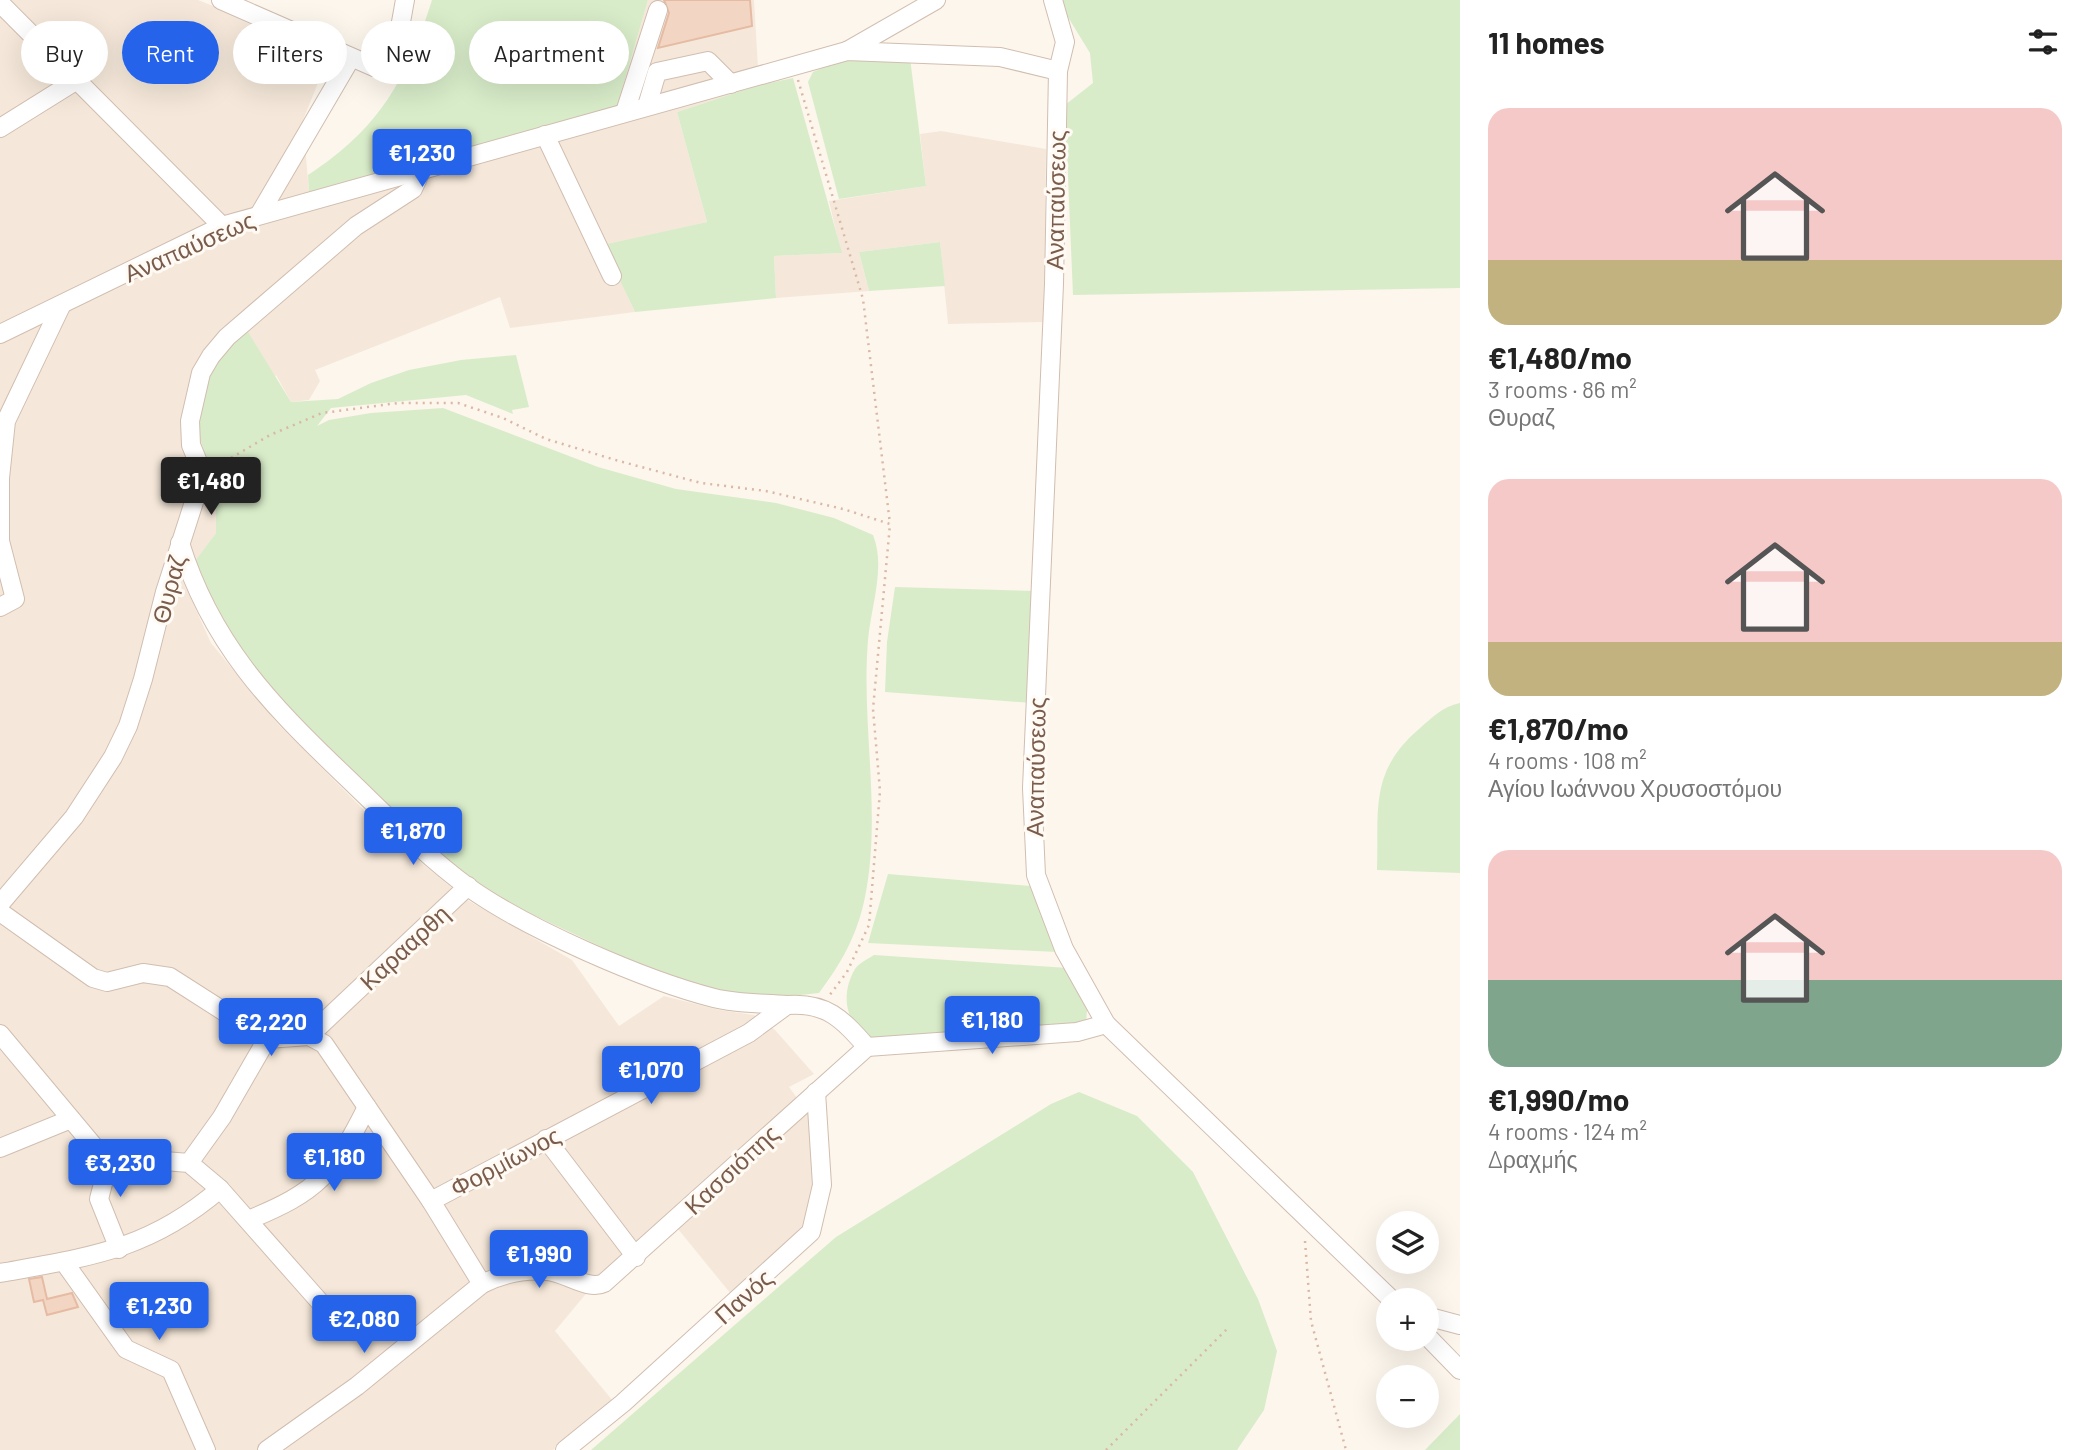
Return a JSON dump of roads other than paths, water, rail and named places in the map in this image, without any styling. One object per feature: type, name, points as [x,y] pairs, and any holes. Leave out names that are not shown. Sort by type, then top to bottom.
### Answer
[{"type":"street","points":[[221,0],[374,67],[390,57],[405,0]]},
{"type":"street","points":[[847,51],[936,0]]},
{"type":"street","points":[[1054,0],[1065,42],[1058,71]]},
{"type":"street","points":[[0,3],[21,24]]},
{"type":"street","points":[[625,113],[658,10]]},
{"type":"street","name":"Αναπαύσεως","points":[[0,334],[222,226],[847,51],[1000,57],[1058,71],[1054,284],[1032,788],[1036,876],[1064,949],[1106,1024],[1379,1288]]},
{"type":"street","points":[[259,215],[351,58]]},
{"type":"street","points":[[647,106],[657,72],[708,61],[731,83]]},
{"type":"street","points":[[0,128],[71,84]]},
{"type":"street","points":[[81,84],[222,226]]},
{"type":"street","points":[[545,135],[612,276]]},
{"type":"street","name":"Θυραζ","points":[[0,904],[74,817],[113,757],[128,726],[180,543],[198,498],[203,474],[191,445],[190,421],[201,373],[227,337],[356,226],[413,189],[422,169]]},
{"type":"street","points":[[7,603],[0,541],[0,478],[6,421],[61,306]]},
{"type":"street","points":[[180,543],[193,585],[225,644],[264,694],[423,850],[468,886],[565,939],[651,977],[713,998],[821,1007],[840,1018],[867,1047],[1077,1032],[1106,1024]]},
{"type":"street","name":"Καρααρθη","points":[[309,1035],[468,886]]},
{"type":"street","points":[[0,912],[93,978],[107,982],[143,973],[170,977],[267,1039],[309,1035],[324,1044],[431,1201],[482,1284],[357,1386],[267,1450]]},
{"type":"street","name":"Φορμίωνος","points":[[431,1201],[749,1032],[787,1005]]},
{"type":"street","points":[[0,1034],[102,1156],[105,1176],[99,1199],[120,1249]]},
{"type":"street","points":[[189,1163],[222,1117],[267,1039]]},
{"type":"street","name":"Κασσιόπης","points":[[482,1284],[510,1274],[548,1270],[593,1286],[604,1283],[867,1047]]},
{"type":"street","name":"Πανός","points":[[565,1450],[623,1404],[811,1232],[822,1185],[816,1092]]},
{"type":"street","points":[[248,1220],[304,1195],[323,1177],[332,1168],[367,1107]]},
{"type":"street","points":[[0,1148],[71,1119]]},
{"type":"street","points":[[546,1139],[636,1257]]},
{"type":"street","points":[[102,1156],[189,1163],[220,1188],[319,1301]]},
{"type":"street","points":[[0,1273],[120,1249],[166,1229],[220,1188]]},
{"type":"street","points":[[64,1262],[126,1349],[170,1370],[206,1450]]},
{"type":"street","points":[[1439,1319],[1460,1325]]},
{"type":"street","points":[[1439,1348],[1460,1370]]}]
